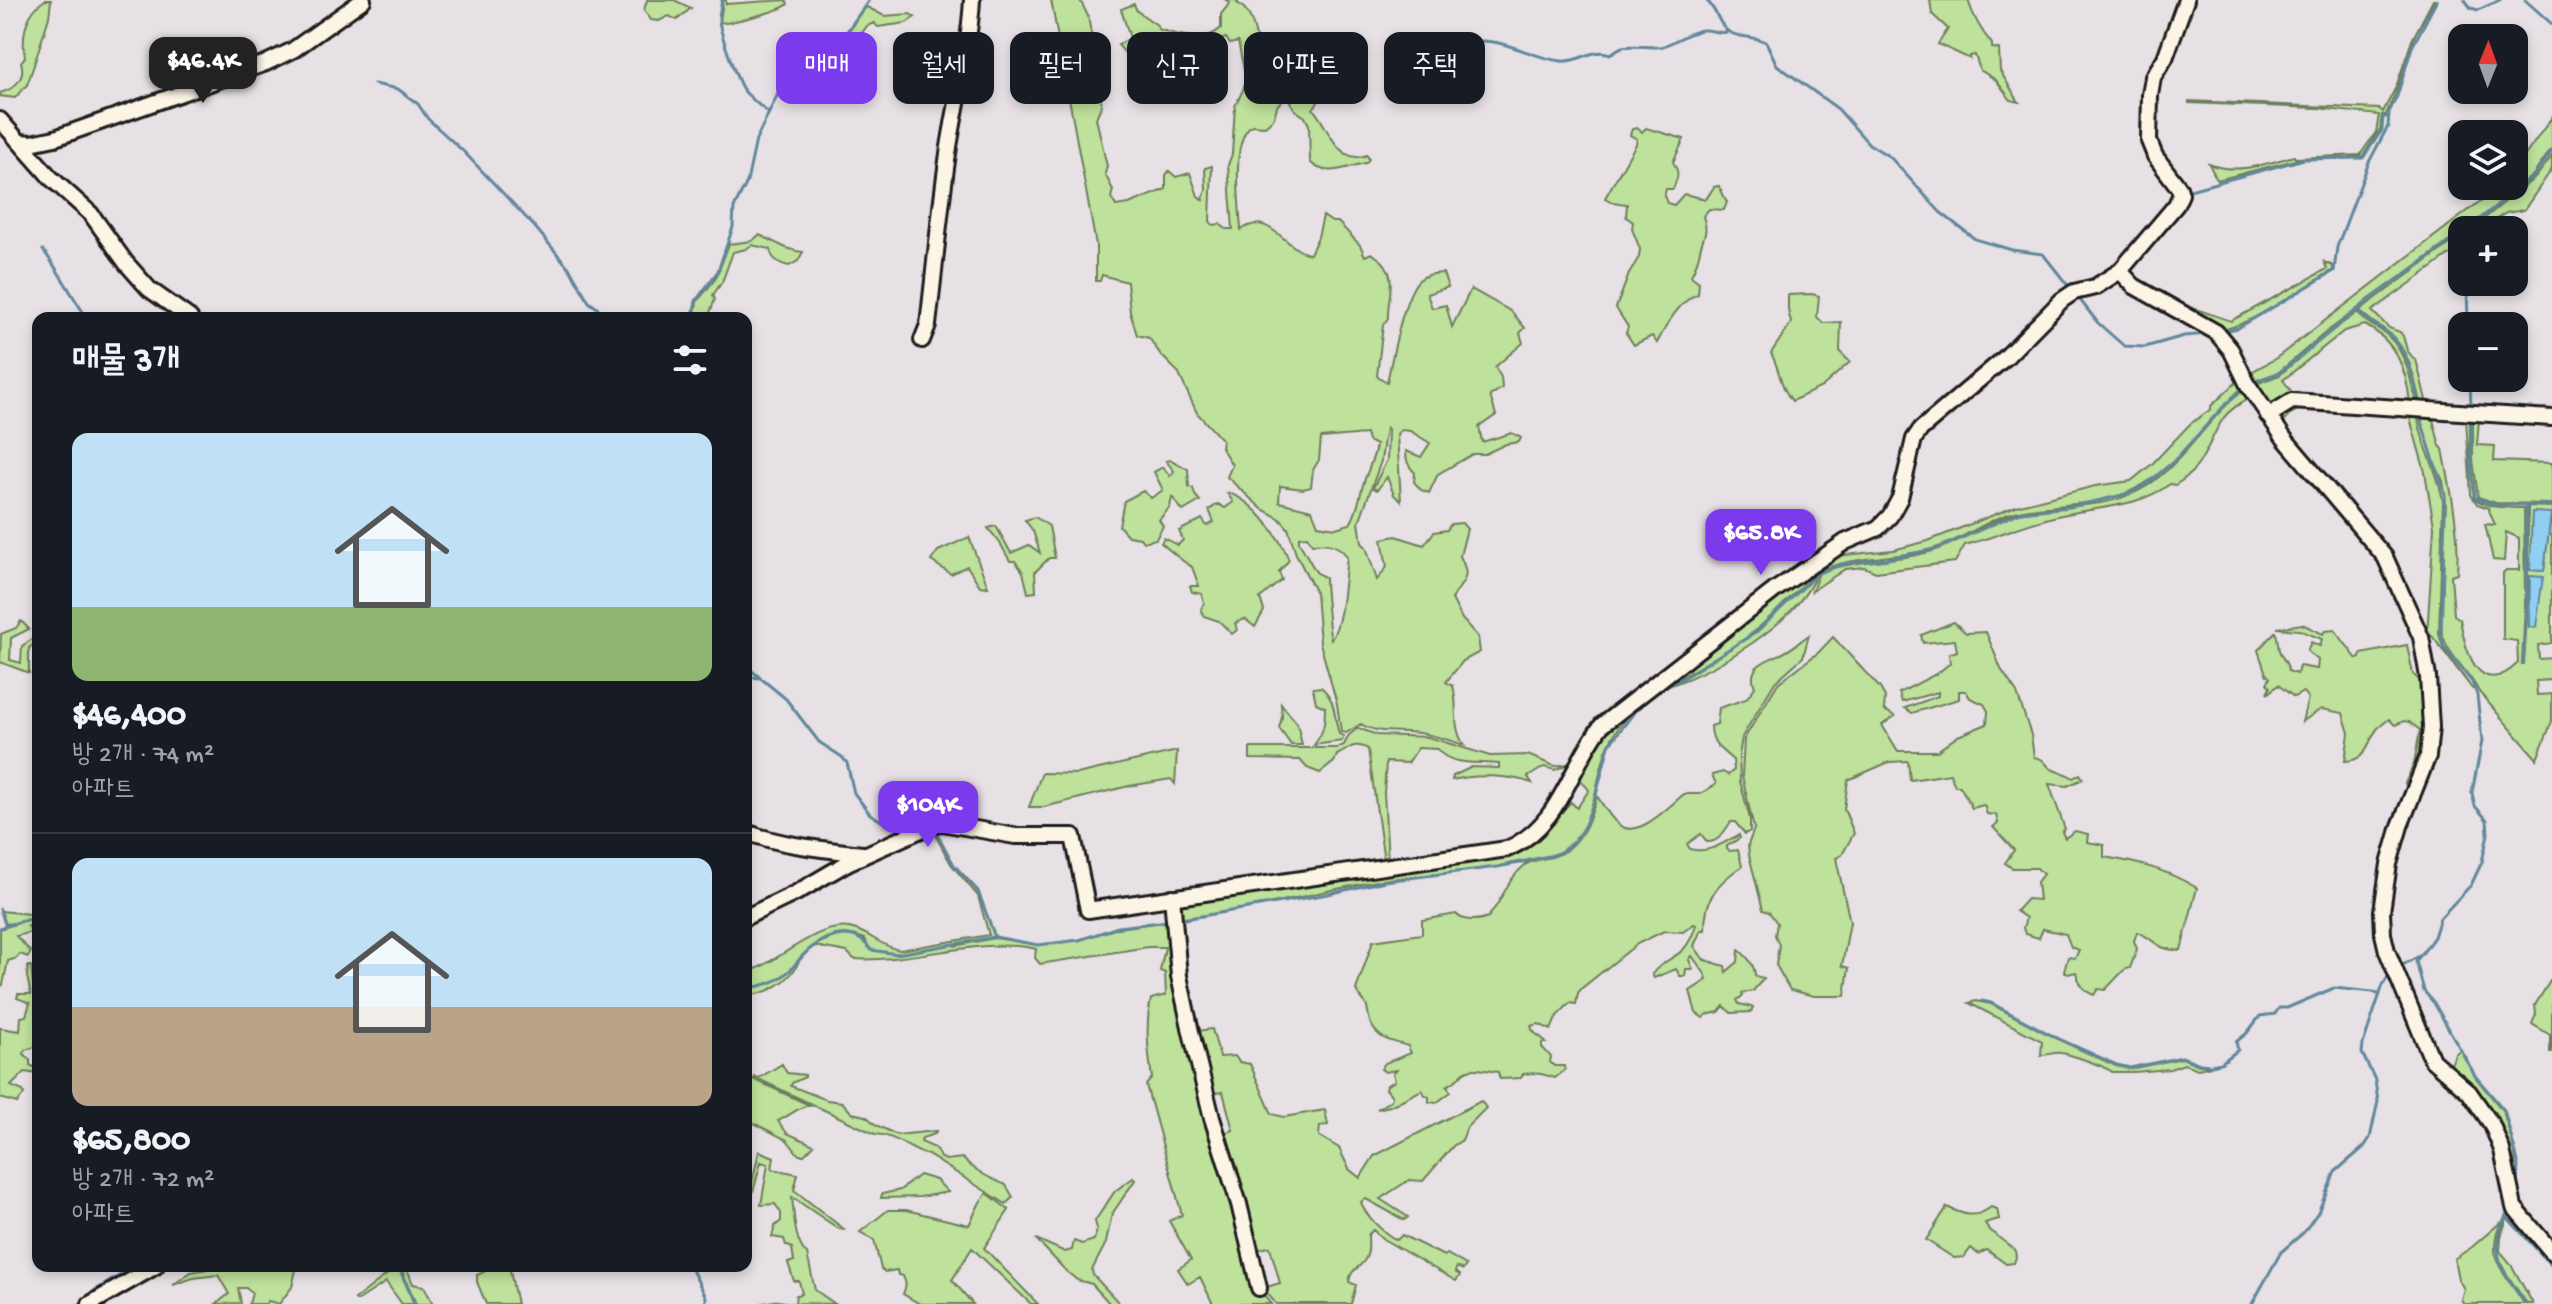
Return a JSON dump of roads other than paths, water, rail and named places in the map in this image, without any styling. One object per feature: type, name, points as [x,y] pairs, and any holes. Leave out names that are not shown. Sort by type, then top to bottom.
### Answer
[{"type":"street","points":[[21,142],[55,138],[266,63],[293,50],[363,0]]},
{"type":"street","points":[[922,340],[928,325],[946,170],[966,59],[972,0]]},
{"type":"street","points":[[752,914],[865,854],[942,823],[1015,836],[1073,836],[1088,910],[1507,849],[1519,843],[1534,833],[1555,809],[1592,737],[1602,725],[1775,590],[1845,542],[1878,528],[1890,516],[1900,498],[1914,439],[1921,429],[2006,357],[2062,300],[2074,292],[2095,287],[2120,271],[2176,205],[2181,194],[2155,156],[2149,141],[2149,123],[2153,77],[2165,58],[2186,0]]},
{"type":"street","points":[[0,120],[51,178],[91,214],[149,289],[182,312]]},
{"type":"street","points":[[2120,271],[2134,286],[2216,332],[2231,350],[2268,416],[2385,557],[2421,637],[2430,702],[2428,756],[2400,826],[2389,864],[2383,902],[2383,934],[2387,951],[2432,1060],[2469,1092],[2492,1125],[2502,1150],[2514,1207],[2552,1252]]},
{"type":"street","points":[[2268,416],[2292,401],[2552,418]]},
{"type":"street","points":[[752,834],[793,845],[865,854]]},
{"type":"street","points":[[1172,897],[1179,976],[1191,1032],[1259,1288]]},
{"type":"street","points":[[90,1304],[146,1272]]},
{"type":"water","points":[[2532,512],[2551,513],[2544,571],[2530,570]]},
{"type":"water","points":[[2530,576],[2543,577],[2536,627],[2529,627]]},
{"type":"waterway","points":[[722,0],[720,25],[738,79],[745,92],[769,113]]},
{"type":"waterway","points":[[693,312],[696,301],[718,271],[733,227],[734,208],[747,182],[756,140],[786,77],[803,60],[823,51],[845,34],[869,0]]},
{"type":"waterway","points":[[1706,0],[1729,32],[1766,42],[1777,65],[1838,109],[1869,144],[1890,157],[1940,212],[1975,239],[2012,250],[2043,254],[2069,287]]},
{"type":"waterway","points":[[2221,331],[2238,328],[2334,271],[2337,247],[2369,162],[2388,126],[2389,112],[2412,47],[2437,0]]},
{"type":"waterway","points":[[2465,0],[2471,8],[2478,10],[2500,0]]},
{"type":"waterway","points":[[2525,0],[2552,24]]},
{"type":"waterway","points":[[1485,41],[1568,61],[1598,52],[1610,54],[1625,46],[1660,47],[1702,30],[1727,32]]},
{"type":"waterway","points":[[374,84],[398,89],[418,104],[428,119],[534,226],[570,269],[589,302],[603,312]]},
{"type":"waterway","points":[[2190,190],[2304,159],[2363,158],[2382,130],[2383,117],[2388,117]]},
{"type":"waterway","points":[[2484,216],[2534,176],[2552,151]]},
{"type":"waterway","points":[[2254,382],[2280,373],[2369,300],[2448,243]]},
{"type":"waterway","points":[[43,250],[83,312]]},
{"type":"waterway","points":[[2077,296],[2098,323],[2124,346],[2145,347],[2184,336],[2209,334]]},
{"type":"waterway","points":[[2467,296],[2468,312]]},
{"type":"waterway","points":[[2358,310],[2400,347],[2412,374],[2418,402]]},
{"type":"waterway","points":[[1179,920],[1385,881],[1497,867],[1558,854],[1576,840],[1585,825],[1609,745],[1635,711],[1657,691],[1756,632],[1818,573],[1847,563],[1937,549],[2021,512],[2070,507],[2132,493],[2173,462],[2224,406],[2244,389]]},
{"type":"waterway","points":[[2470,392],[2471,407]]},
{"type":"waterway","points":[[2397,968],[2421,955],[2434,937],[2440,918],[2471,885],[2482,862],[2488,834],[2487,820],[2475,806],[2472,793],[2482,741],[2477,695],[2472,682],[2444,646],[2441,637],[2445,495],[2419,415]]},
{"type":"waterway","points":[[2472,418],[2471,460],[2475,498],[2495,505],[2552,505]]},
{"type":"waterway","points":[[2523,663],[2527,603],[2526,505]]},
{"type":"waterway","points":[[752,671],[786,699],[819,742],[847,763],[854,793],[870,814],[883,822],[920,824]]},
{"type":"waterway","points":[[752,677],[761,678]]},
{"type":"waterway","points":[[935,830],[954,865],[978,891],[995,937]]},
{"type":"waterway","points":[[0,909],[5,924]]},
{"type":"waterway","points":[[0,928],[32,919]]},
{"type":"waterway","points":[[752,987],[779,979],[818,943],[842,934],[858,938],[871,950],[897,954],[995,937],[1038,945],[1079,940],[1118,927],[1168,921]]},
{"type":"waterway","points":[[2420,956],[2416,961],[2424,991],[2476,1077],[2504,1110],[2518,1162],[2517,1190]]},
{"type":"waterway","points":[[2252,1304],[2281,1252],[2304,1232],[2318,1212],[2335,1172],[2370,1138],[2378,1101],[2375,1080],[2362,1053],[2363,1044],[2383,985],[2391,972]]},
{"type":"waterway","points":[[1982,1001],[2055,1037],[2130,1068],[2182,1057],[2200,1064],[2221,1063],[2238,1050],[2236,1042],[2260,1016],[2275,1014],[2279,1008],[2287,1008],[2334,988],[2380,995]]},
{"type":"waterway","points":[[2509,1207],[2500,1230],[2498,1251],[2503,1270],[2526,1304]]},
{"type":"waterway","points":[[2506,1216],[2552,1266]]},
{"type":"waterway","points":[[80,1304],[95,1290],[126,1272]]},
{"type":"waterway","points":[[402,1272],[415,1304]]},
{"type":"waterway","points":[[693,1272],[706,1297],[706,1304]]},
{"type":"waterway","points":[[761,1304],[776,1301],[794,1304]]}]
